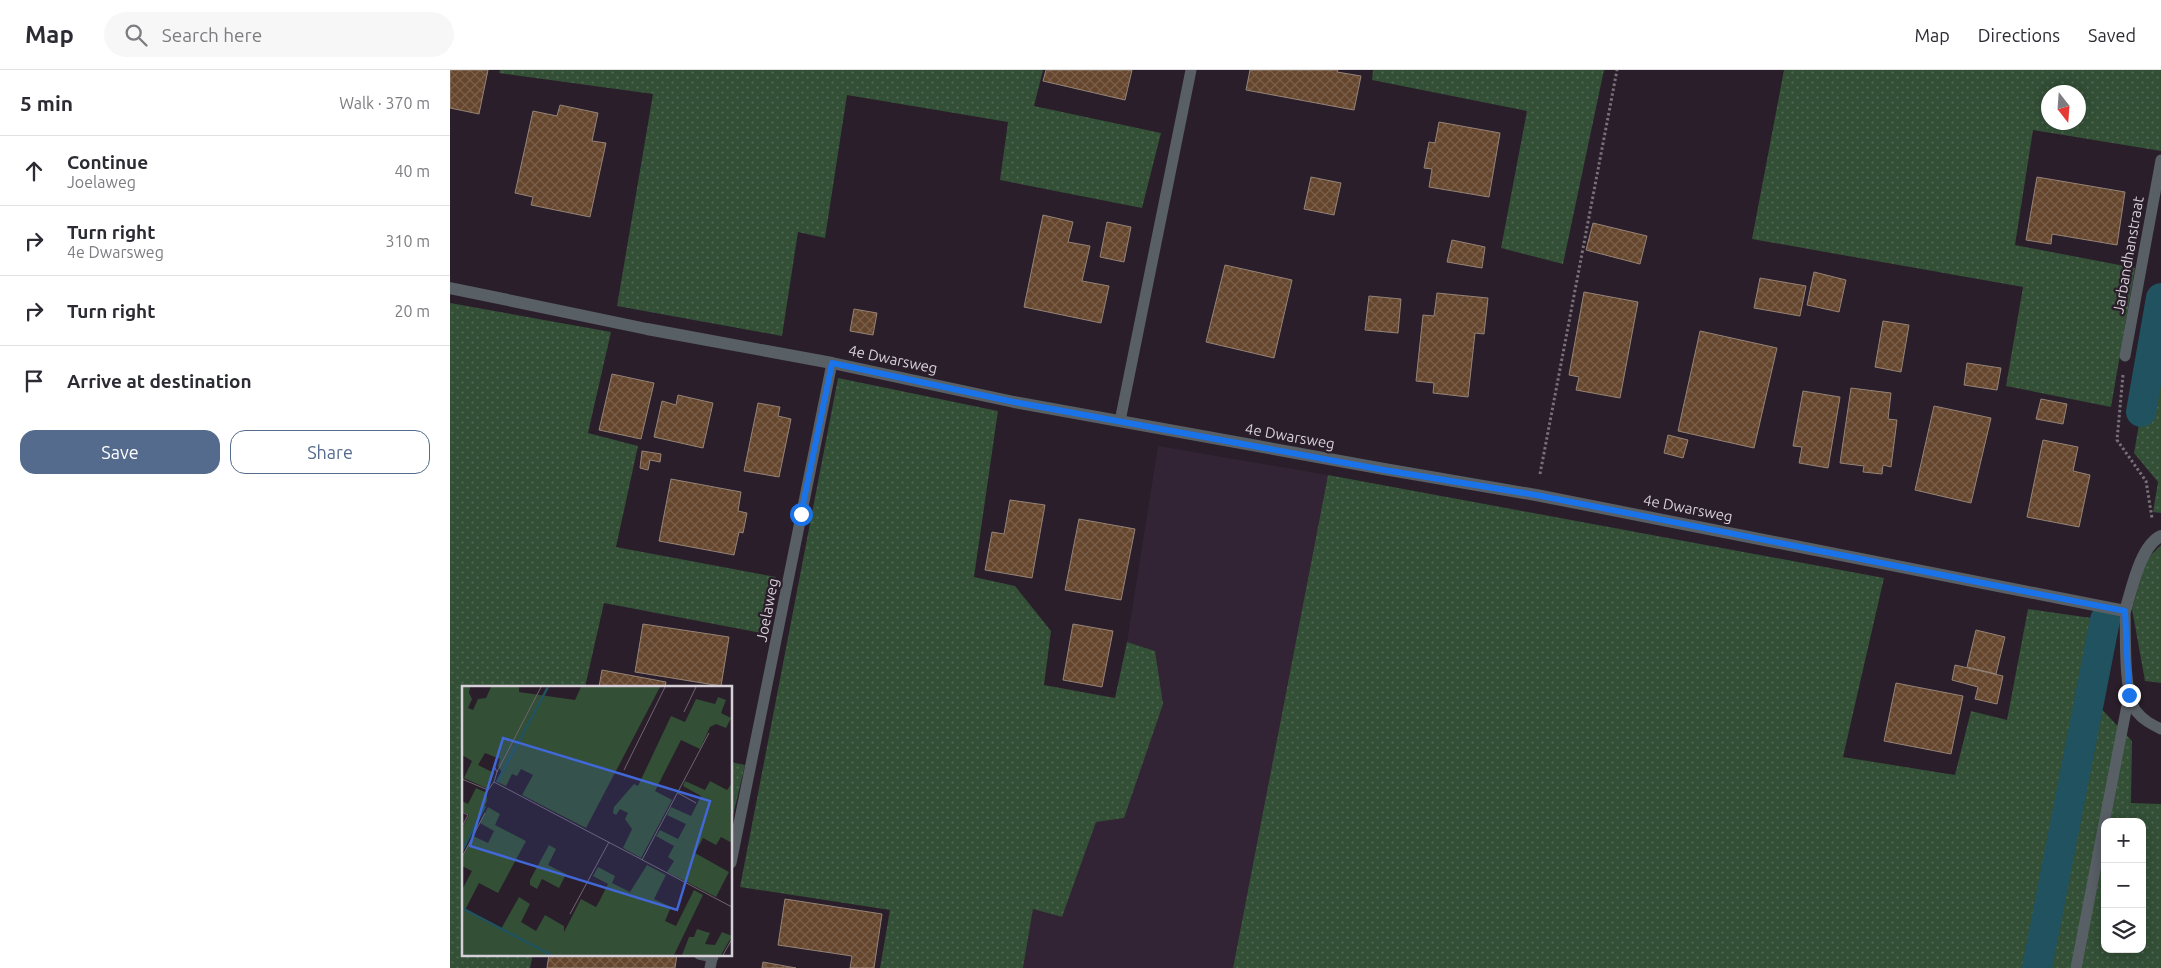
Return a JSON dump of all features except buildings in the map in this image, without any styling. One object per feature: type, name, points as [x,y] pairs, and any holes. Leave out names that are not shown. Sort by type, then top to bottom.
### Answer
[{"type":"street","name":"4e Dwarsweg","points":[[450,288],[647,329],[832,363],[1014,402],[1384,470],[1536,495],[2125,611]]},
{"type":"street","points":[[2125,611],[2146,550],[2158,537]]},
{"type":"lane","points":[[1120,421],[1191,70]]},
{"type":"lane","name":"Jarbandhanstraat","points":[[2125,356],[2161,160]]},
{"type":"lane","name":"Joelaweg","points":[[732,858],[832,363]]},
{"type":"lane","points":[[2076,968],[2129,695],[2125,611]]},
{"type":"lane","points":[[2129,695],[2136,711],[2148,722],[2161,729]]},
{"type":"path","points":[[1536,495],[1617,70]]},
{"type":"path","points":[[2125,356],[2117,440],[2146,481],[2158,537]]},
{"type":"shaded area","points":[[1158,446],[1328,475],[1233,968],[1023,968],[1033,909],[1062,917],[1155,651],[1127,642]]},
{"type":"green space","points":[[500,70],[1043,70],[1034,106],[1161,133],[1142,208],[1000,180],[1008,122],[847,95],[825,238],[798,232],[782,336],[617,306],[653,94],[499,73]]},
{"type":"green space","points":[[1373,70],[1604,70],[1563,264],[1501,248],[1527,111],[1372,80]]},
{"type":"green space","points":[[1784,70],[2161,70],[2161,151],[2033,130],[2015,245],[2135,268],[2111,407],[2006,386],[2023,287],[1752,239]]},
{"type":"green space","points":[[2161,298],[2161,513],[2153,512],[2158,482],[2134,453]]},
{"type":"green space","points":[[450,303],[611,332],[588,433],[638,446],[616,547],[776,577],[766,634],[604,603],[585,686],[462,686],[462,956],[533,956],[530,968],[450,968]]},
{"type":"green space","points":[[838,378],[998,411],[974,577],[1015,586],[1051,631],[1044,685],[1115,698],[1127,642],[1155,651],[1163,704],[1124,818],[1096,822],[1062,917],[1033,909],[1023,968],[880,968],[890,910],[740,887]]},
{"type":"green space","points":[[1328,475],[1884,578],[1843,757],[1955,775],[1971,711],[2007,720],[2028,609],[2105,620],[2091,698],[2132,741],[2131,803],[2161,804],[2161,968],[1233,968]]},
{"type":"green space","points":[[2161,545],[2161,683],[2145,681],[2132,609],[2146,560]]},
{"type":"green space","points":[[732,762],[745,765],[732,820]]},
{"type":"waterway","points":[[2141,412],[2161,298]]},
{"type":"waterway","points":[[2037,968],[2105,620]]},
{"type":"route","points":[[801,514],[832,363],[1014,402],[1384,470],[1536,495],[2125,611],[2129,695]]}]
